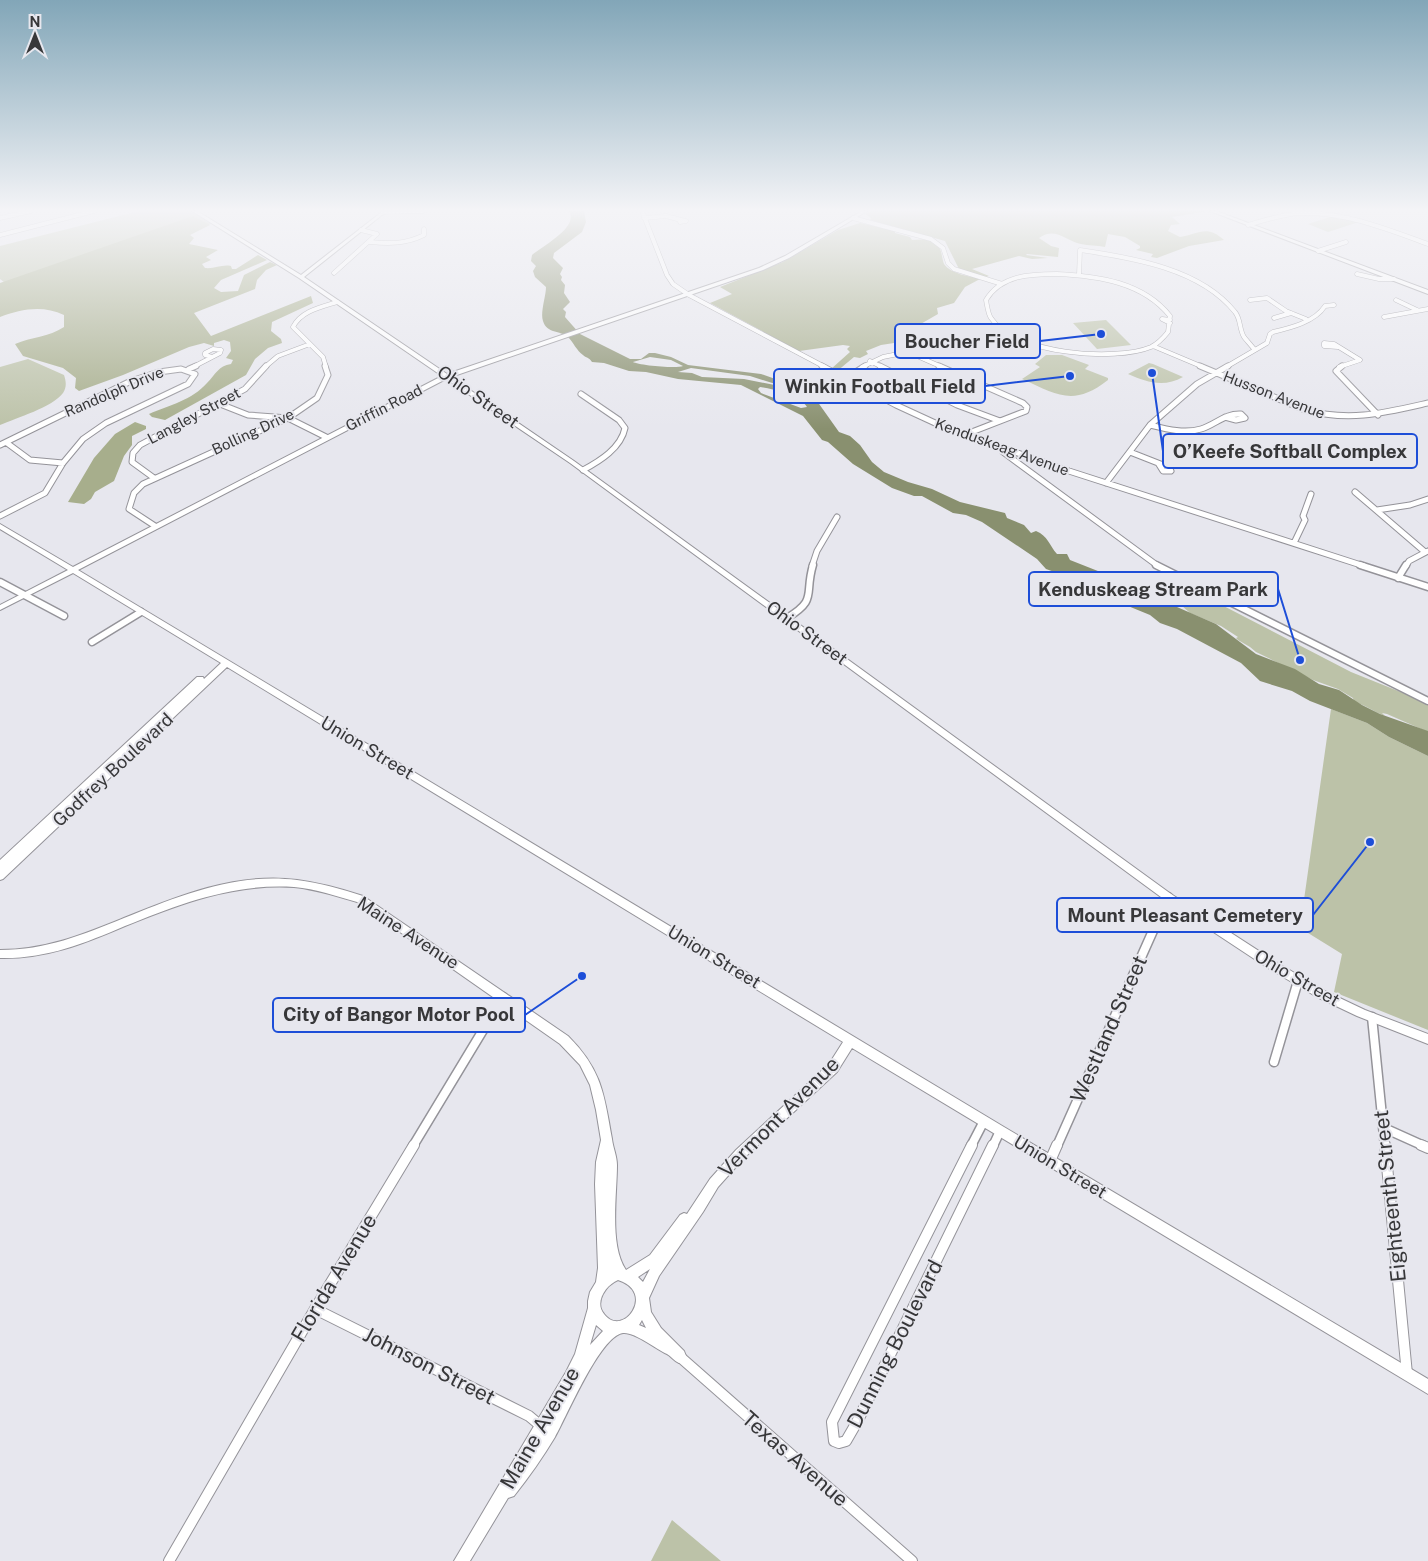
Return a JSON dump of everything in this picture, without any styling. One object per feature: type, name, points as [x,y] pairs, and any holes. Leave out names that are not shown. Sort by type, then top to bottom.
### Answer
[{"type":"main road","name":"Ohio Street","points":[[311,284],[337,302]]},
{"type":"main road","name":"Griffin Road","points":[[689,294],[718,284]]},
{"type":"main road","points":[[1407,284],[1428,292]]},
{"type":"main road","name":"Griffin Road","points":[[0,608],[447,376],[582,330]]},
{"type":"main road","name":"Ohio Street","points":[[447,376],[583,470],[1168,897],[1298,981],[1331,999],[1428,1039]]},
{"type":"main road","name":"Union Street","points":[[0,526],[72,569]]},
{"type":"main road","name":"Union Street","points":[[141,612],[1428,1387]]},
{"type":"main road","name":"Godfrey Boulevard","points":[[0,866],[223,661]]},
{"type":"main road","name":"Godfrey Boulevard","points":[[0,876],[223,661]]},
{"type":"main road","name":"Vermont Avenue","points":[[624,1276],[654,1259],[694,1206],[706,1195],[740,1154],[833,1068],[851,1040]]},
{"type":"main road","name":"Maine Avenue","points":[[606,1141],[611,1156],[610,1230],[612,1250],[624,1276]]},
{"type":"main road","name":"Maine Avenue","points":[[602,1282],[606,1258],[603,1229],[602,1156],[606,1141]]},
{"type":"main road","name":"Vermont Avenue","points":[[643,1300],[645,1288],[654,1272],[706,1195]]},
{"type":"main road","points":[[612,1276],[624,1276],[636,1282],[643,1300],[636,1319],[621,1328],[601,1323],[594,1310],[595,1293],[602,1282],[612,1276]]},
{"type":"main road","name":"Texas Avenue","points":[[643,1300],[644,1313],[650,1325],[679,1356]]},
{"type":"main road","name":"Maine Avenue","points":[[461,1561],[571,1377],[581,1354],[594,1310]]},
{"type":"main road","name":"Maine Avenue","points":[[490,1515],[527,1468],[550,1432],[589,1357],[600,1341],[621,1328]]},
{"type":"main road","name":"Texas Avenue","points":[[621,1328],[645,1334],[679,1356]]},
{"type":"street","name":"Kenduskeag Avenue","points":[[673,284],[922,418],[964,435],[1001,449],[1428,587]]},
{"type":"street","points":[[1002,284],[988,296],[986,310],[997,325],[1023,340],[1063,352],[1098,355],[1125,354],[1154,346],[1167,335],[1170,316],[1162,305],[1145,293],[1120,284]]},
{"type":"street","points":[[1197,284],[1215,294],[1231,307],[1240,321],[1244,337],[1254,349]]},
{"type":"street","name":"Griffin Road","points":[[582,330],[689,294]]},
{"type":"street","points":[[1250,300],[1267,298],[1306,319]]},
{"type":"street","points":[[1396,300],[1418,311]]},
{"type":"street","name":"Bolling Drive","points":[[155,526],[129,509],[134,493],[143,484],[288,418],[317,398],[328,376],[323,357],[293,327],[294,322],[300,317],[337,302]]},
{"type":"street","name":"Ohio Street","points":[[337,302],[447,376]]},
{"type":"street","points":[[1154,346],[1216,372],[1267,343],[1270,334],[1273,332],[1296,326],[1322,311],[1325,306],[1334,305]]},
{"type":"street","points":[[1384,317],[1428,308]]},
{"type":"street","points":[[1274,318],[1292,313]]},
{"type":"street","name":"Langley Street","points":[[154,478],[132,462],[133,453],[140,445],[245,389],[278,356],[310,344]]},
{"type":"street","points":[[1338,347],[1360,360],[1339,367],[1336,371],[1378,415]]},
{"type":"street","points":[[846,378],[870,361],[900,352],[916,354],[1027,407],[1026,411],[964,435]]},
{"type":"street","points":[[189,370],[212,358]]},
{"type":"street","points":[[870,361],[957,404],[1000,421]]},
{"type":"street","name":"Randolph Drive","points":[[0,445],[81,404],[156,372],[172,368],[189,370],[195,376],[188,384],[106,423],[83,439],[63,463],[45,493],[0,516]]},
{"type":"street","name":"Husson Avenue","points":[[1106,483],[1150,425],[1197,384],[1216,372],[1305,410],[1347,419],[1378,415],[1428,403]]},
{"type":"street","points":[[581,394],[620,420],[624,424],[625,431],[622,437],[600,460],[583,470]]},
{"type":"street","points":[[220,404],[248,415],[288,418],[326,438]]},
{"type":"street","points":[[1150,425],[1182,432],[1202,429],[1225,417]]},
{"type":"street","points":[[7,443],[30,460],[63,463]]},
{"type":"street","points":[[1001,449],[1144,558],[1163,570],[1428,701]]},
{"type":"street","points":[[1130,452],[1158,463]]},
{"type":"street","points":[[1355,492],[1426,552],[1406,562],[1398,578]]},
{"type":"street","points":[[1294,544],[1305,520],[1303,516],[1311,494]]},
{"type":"street","points":[[1377,510],[1428,500]]},
{"type":"street","points":[[787,618],[803,608],[807,602],[811,571],[817,551],[836,517]]},
{"type":"street","name":"Union Street","points":[[72,569],[141,612]]},
{"type":"street","points":[[0,582],[64,616]]},
{"type":"street","points":[[92,642],[141,612]]},
{"type":"street","name":"Maine Avenue","points":[[3,953],[34,954],[68,945],[179,899],[238,884],[295,882],[327,888],[360,899],[564,1040],[583,1060],[599,1093],[604,1112],[606,1141]]},
{"type":"street","name":"Westland Street","points":[[1050,1161],[1168,897]]},
{"type":"street","points":[[1274,1062],[1298,981]]},
{"type":"street","name":"Florida Avenue","points":[[169,1561],[316,1309],[503,997]]},
{"type":"street","name":"Eighteenth Street","points":[[1372,1017],[1407,1374]]},
{"type":"street","name":"Dunning Boulevard","points":[[984,1121],[832,1422],[834,1441],[839,1443],[846,1441],[857,1422],[1000,1131]]},
{"type":"street","points":[[1384,1128],[1428,1148]]},
{"type":"street","name":"Johnson Street","points":[[316,1309],[529,1416],[541,1426]]},
{"type":"street","name":"Texas Avenue","points":[[679,1356],[912,1561]]},
{"type":"shaded area","points":[[0,284],[218,284],[214,288],[221,292],[238,291],[241,284],[256,284],[255,289],[194,313],[211,336],[311,296],[313,303],[272,322],[271,331],[281,339],[282,343],[268,348],[255,359],[246,375],[165,420],[152,417],[149,414],[195,394],[220,369],[231,364],[233,360],[226,358],[231,351],[230,342],[224,340],[214,343],[214,346],[204,343],[189,347],[79,391],[75,388],[76,378],[63,368],[23,356],[15,344],[52,333],[64,327],[64,315],[48,310],[32,309],[0,317]]},
{"type":"shaded area","points":[[543,284],[564,284],[564,293],[570,302],[563,309],[566,312],[565,317],[580,334],[630,359],[641,359],[649,353],[655,353],[671,357],[688,365],[761,374],[798,387],[817,401],[839,432],[850,436],[860,445],[872,462],[884,472],[932,489],[960,502],[1005,513],[1007,518],[1024,525],[1031,533],[1036,531],[1043,535],[1057,554],[1067,554],[1070,560],[1146,590],[1177,607],[1216,624],[1256,654],[1295,669],[1319,684],[1339,690],[1380,714],[1428,731],[1428,756],[1389,737],[1367,723],[1310,701],[1292,691],[1260,681],[1241,663],[1177,629],[1160,623],[1150,615],[1128,606],[1105,600],[1095,594],[1095,589],[1090,585],[1083,588],[1080,586],[1080,581],[1046,569],[1037,559],[982,522],[966,515],[953,513],[922,496],[914,496],[892,488],[853,464],[828,442],[822,440],[803,416],[741,385],[678,379],[646,372],[629,371],[604,363],[592,362],[579,351],[568,337],[547,328],[545,325],[542,314],[546,287]],"holes":[[[650,357],[671,360],[683,366],[657,366],[633,362]],[[691,368],[750,376],[785,387],[744,379],[702,377],[692,373],[678,372]],[[760,387],[786,394],[804,403],[807,407],[801,408],[761,393],[758,389]]]},
{"type":"shaded area","points":[[728,284],[971,284],[965,287],[954,303],[937,308],[938,314],[905,333],[894,343],[881,345],[866,351],[868,354],[860,358],[854,357],[836,372],[831,369],[850,352],[847,349],[850,346],[843,345],[799,351],[710,303],[732,294],[720,287]]},
{"type":"shaded area","points":[[1106,320],[1131,345],[1097,349],[1073,323]]},
{"type":"shaded area","points":[[1046,355],[1062,355],[1089,365],[1085,369],[1108,378],[1108,380],[1085,393],[1065,396],[1022,379],[1040,367],[1035,364]]},
{"type":"shaded area","points":[[28,359],[64,375],[66,384],[64,391],[51,403],[0,425],[0,367]]},
{"type":"shaded area","points":[[1149,363],[1183,377],[1169,382],[1155,383],[1128,374]]},
{"type":"shaded area","points":[[135,422],[146,426],[146,429],[132,436],[132,445],[124,456],[114,481],[95,492],[91,499],[84,504],[68,502],[94,458],[115,434]]},
{"type":"shaded area","points":[[1185,586],[1351,672],[1428,703],[1428,732],[1354,702],[1353,698],[1338,689],[1313,680],[1256,652],[1221,626],[1190,613],[1181,605],[1174,605],[1173,602],[1163,597]]},
{"type":"shaded area","points":[[1331,709],[1367,723],[1389,737],[1428,756],[1428,1030],[1334,992],[1342,954],[1300,928]]},
{"type":"shaded area","points":[[672,1520],[721,1561],[651,1561]]},
{"type":"place","name":"Boucher Field","points":[[1101,334]]},
{"type":"place","name":"O’Keefe Softball Complex","points":[[1152,373]]},
{"type":"place","name":"Winkin Football Field","points":[[1070,376]]},
{"type":"place","name":"Kenduskeag Stream Park","points":[[1300,660]]},
{"type":"place","name":"Mount Pleasant Cemetery","points":[[1370,842]]},
{"type":"place","name":"City of Bangor Motor Pool","points":[[582,976]]}]
